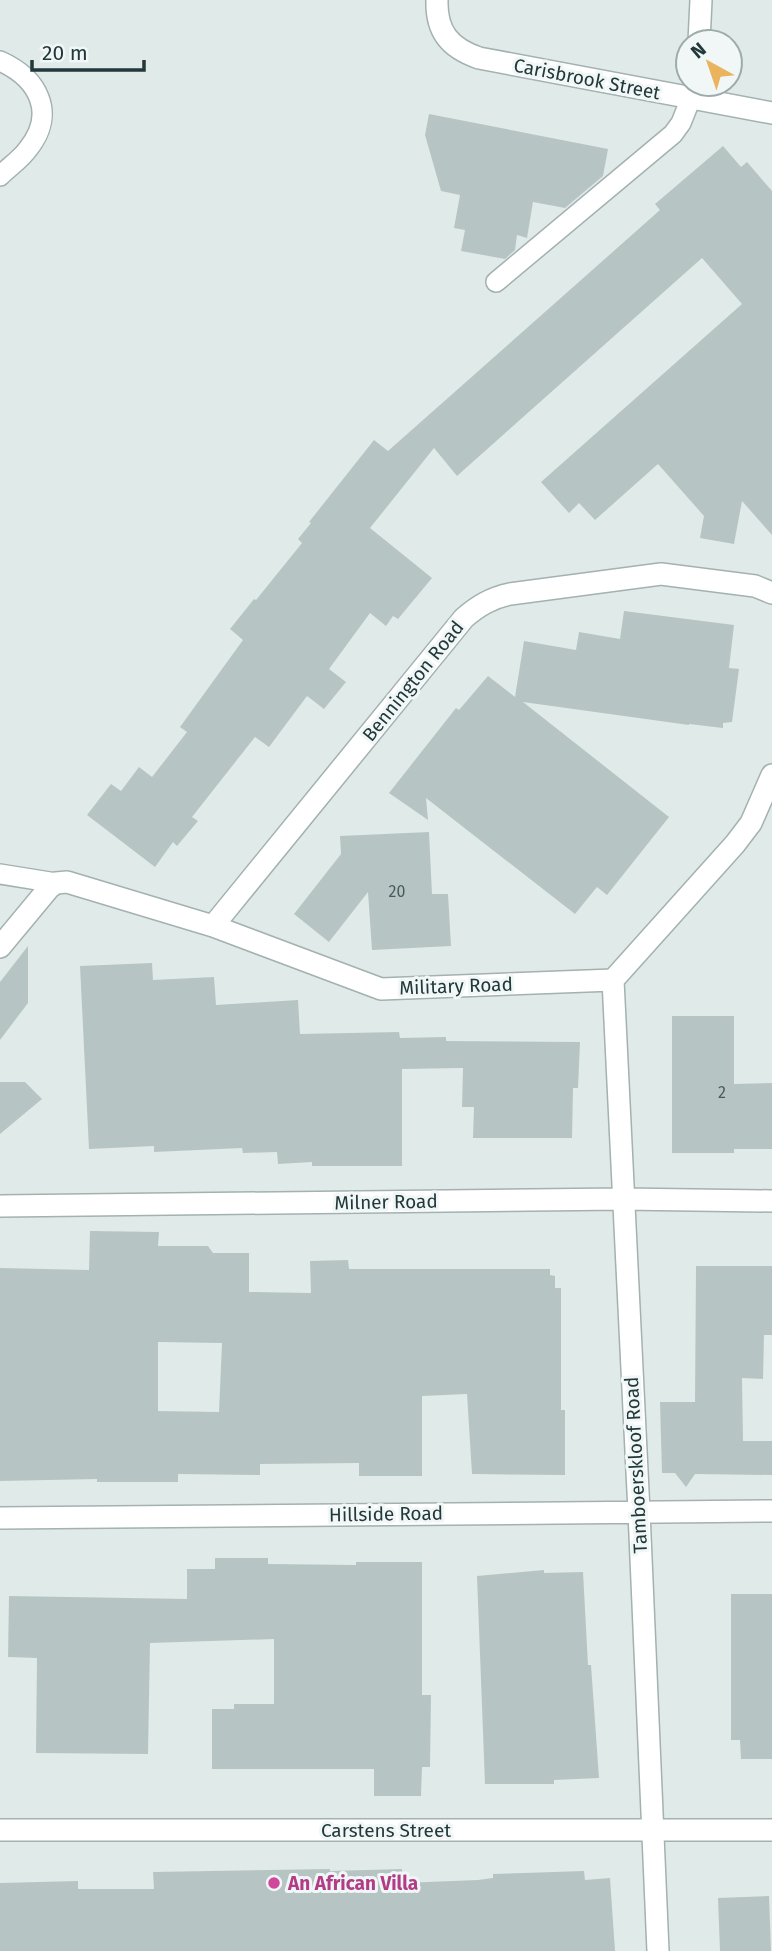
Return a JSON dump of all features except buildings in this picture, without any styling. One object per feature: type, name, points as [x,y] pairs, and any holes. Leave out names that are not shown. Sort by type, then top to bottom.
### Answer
[{"type":"street","name":"Carisbrook Street","points":[[437,0],[439,24],[448,40],[461,52],[479,58],[674,88]]},
{"type":"street","points":[[700,28],[701,0]]},
{"type":"street","name":"Carisbrook Street","points":[[717,98],[772,113]]},
{"type":"street","name":"Bennington Road","points":[[214,926],[464,618],[478,606],[510,594],[661,574],[755,586],[772,593]]},
{"type":"street","points":[[613,980],[735,844],[751,823],[772,775]]},
{"type":"street","name":"Military Road","points":[[56,883],[67,882],[214,926],[381,989],[613,980]]},
{"type":"street","points":[[0,947],[32,906],[56,883]]},
{"type":"street","name":"Tamboerskloof Road","points":[[613,980],[658,1951]]},
{"type":"street","name":"Milner Road","points":[[0,1206],[622,1199],[772,1201]]},
{"type":"street","name":"Hillside Road","points":[[0,1518],[772,1511]]},
{"type":"street","name":"Carstens Street","points":[[0,1830],[772,1830]]},
{"type":"lane","points":[[0,61],[17,69],[33,83],[40,97],[41,117],[40,130],[29,149],[0,176]]},
{"type":"lane","points":[[496,282],[673,134],[681,123],[690,98]]},
{"type":"lane","points":[[0,874],[56,883]]},
{"type":"place","name":"An African Villa","points":[[274,1883]]}]
